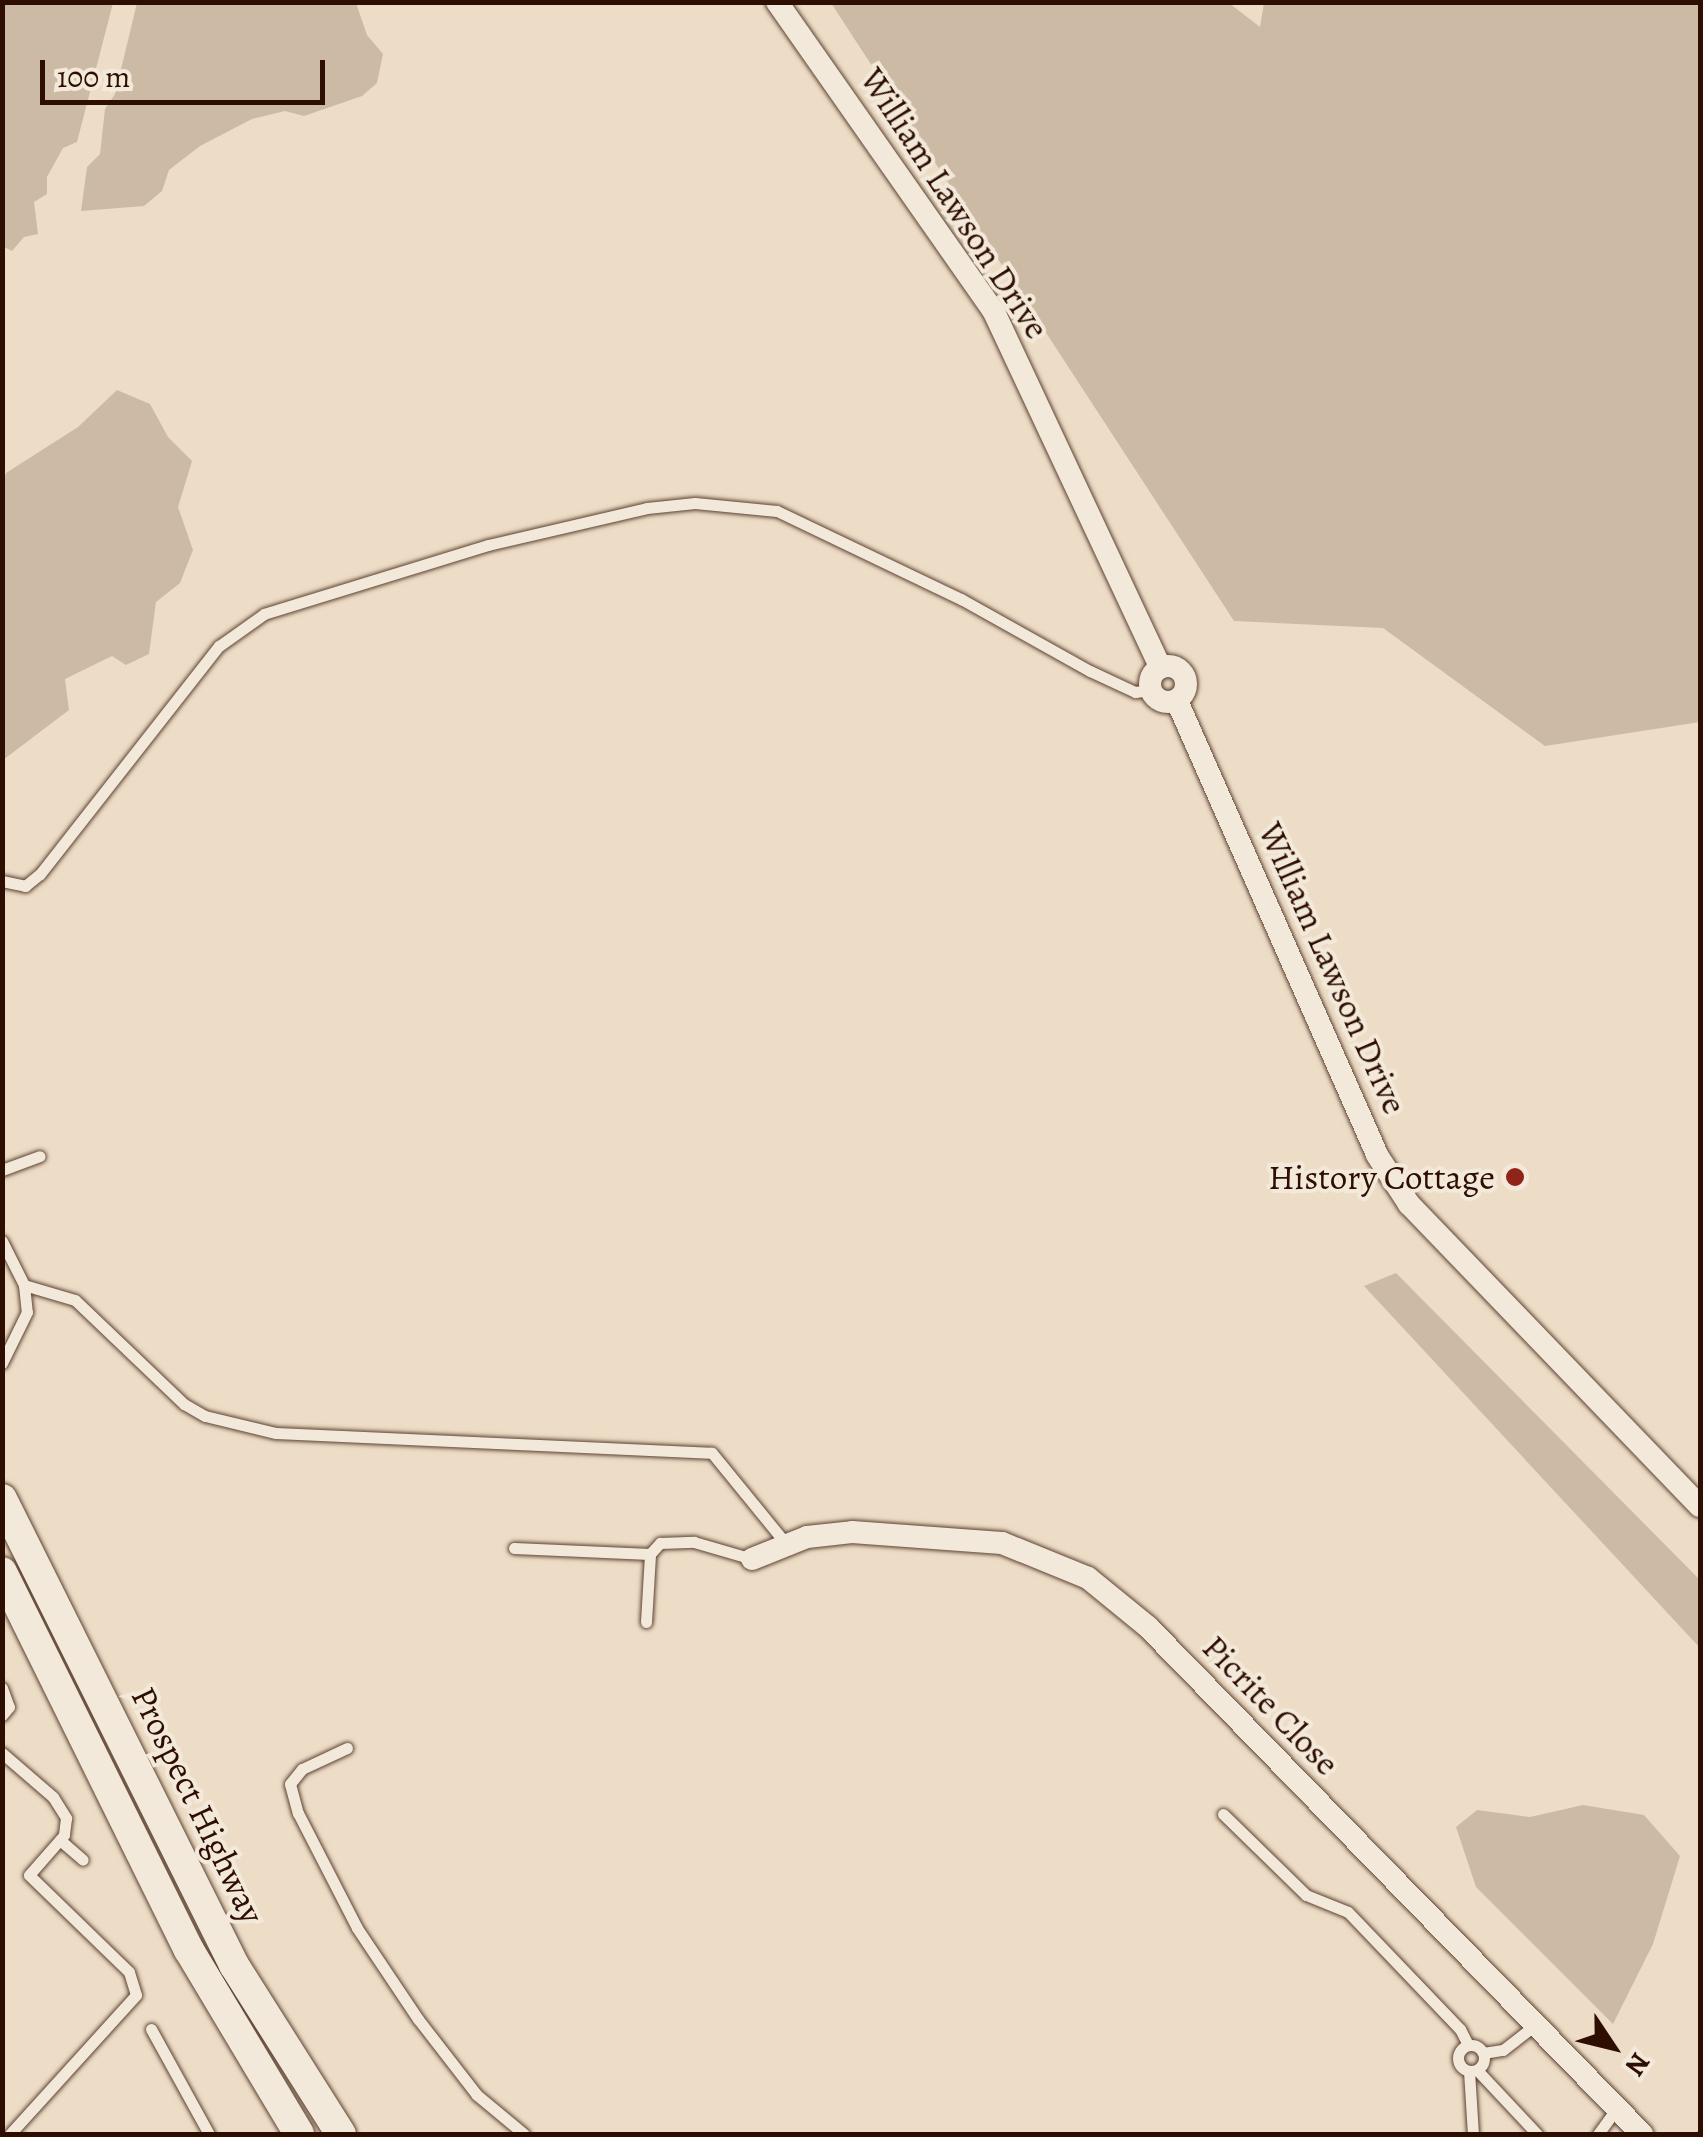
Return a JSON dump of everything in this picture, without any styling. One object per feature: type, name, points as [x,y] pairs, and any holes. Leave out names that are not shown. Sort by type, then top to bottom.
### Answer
[{"type":"main road","name":"Prospect Highway","points":[[2,1500],[234,1964],[341,2134]]},
{"type":"main road","name":"Prospect Highway","points":[[2,1572],[189,1950],[299,2134]]},
{"type":"street","name":"William Lawson Drive","points":[[777,2],[993,310],[1161,668],[1173,667],[1186,680],[1176,701],[1378,1155],[1409,1204],[1700,1506]]},
{"type":"street","points":[[1161,668],[1151,690],[1164,702],[1176,701]]},
{"type":"street","name":"Picrite Close","points":[[752,1559],[787,1545],[852,1532],[1002,1544],[1088,1578],[1148,1627],[1642,2134]]},
{"type":"lane","points":[[2,880],[25,886],[40,874],[219,646],[264,614],[488,545],[647,508],[695,503],[777,511],[1090,671],[1135,692],[1151,690]]},
{"type":"lane","points":[[2,1170],[40,1156]]},
{"type":"lane","points":[[2,1241],[24,1285],[22,1333],[2,1364]]},
{"type":"lane","points":[[24,1285],[75,1300],[205,1416],[276,1433],[712,1454],[787,1545]]},
{"type":"lane","points":[[646,1622],[650,1554],[660,1543],[694,1542],[752,1559]]},
{"type":"lane","points":[[514,1548],[650,1554]]},
{"type":"lane","points":[[2,1688],[10,1707],[2,1714]]},
{"type":"lane","points":[[347,1748],[302,1770],[290,1784],[298,1813],[357,1928],[418,2019],[476,2095],[524,2134]]},
{"type":"lane","points":[[2,1753],[54,1797],[66,1818],[60,1840],[29,1875],[130,1972],[136,1995],[10,2134]]},
{"type":"lane","points":[[1224,1814],[1306,1896],[1348,1912],[1460,2029],[1468,2046],[1483,2053],[1503,2050],[1534,2026]]},
{"type":"lane","points":[[60,1840],[83,1860]]},
{"type":"lane","points":[[151,2029],[209,2134]]},
{"type":"lane","points":[[1468,2046],[1458,2058],[1537,2134]]},
{"type":"lane","points":[[1473,2134],[1473,2070],[1483,2053]]},
{"type":"lane","points":[[1598,2134],[1616,2109]]},
{"type":"shaded area","points":[[3,2],[113,3],[77,142],[63,148],[47,177],[47,194],[34,202],[38,234],[24,237],[12,251],[2,246]]},
{"type":"shaded area","points":[[137,3],[356,3],[367,35],[383,54],[377,83],[362,96],[304,116],[285,111],[252,119],[200,146],[169,170],[162,191],[144,206],[81,211],[87,167],[100,154],[105,109],[115,94]]},
{"type":"shaded area","points":[[831,3],[1229,3],[1260,27],[1264,3],[1700,3],[1700,722],[1545,746],[1383,628],[1234,621]]},
{"type":"shaded area","points":[[117,390],[150,404],[168,437],[192,461],[178,507],[193,550],[180,583],[156,602],[149,654],[126,665],[112,656],[65,679],[69,710],[3,760],[6,473],[78,427]]},
{"type":"shaded area","points":[[1396,1273],[1700,1580],[1700,1648],[1364,1286]]},
{"type":"shaded area","points":[[1583,1805],[1644,1815],[1680,1856],[1653,1944],[1613,2024],[1476,1887],[1456,1827],[1477,1810],[1530,1817]]},
{"type":"place","name":"History Cottage","points":[[1515,1177]]}]
